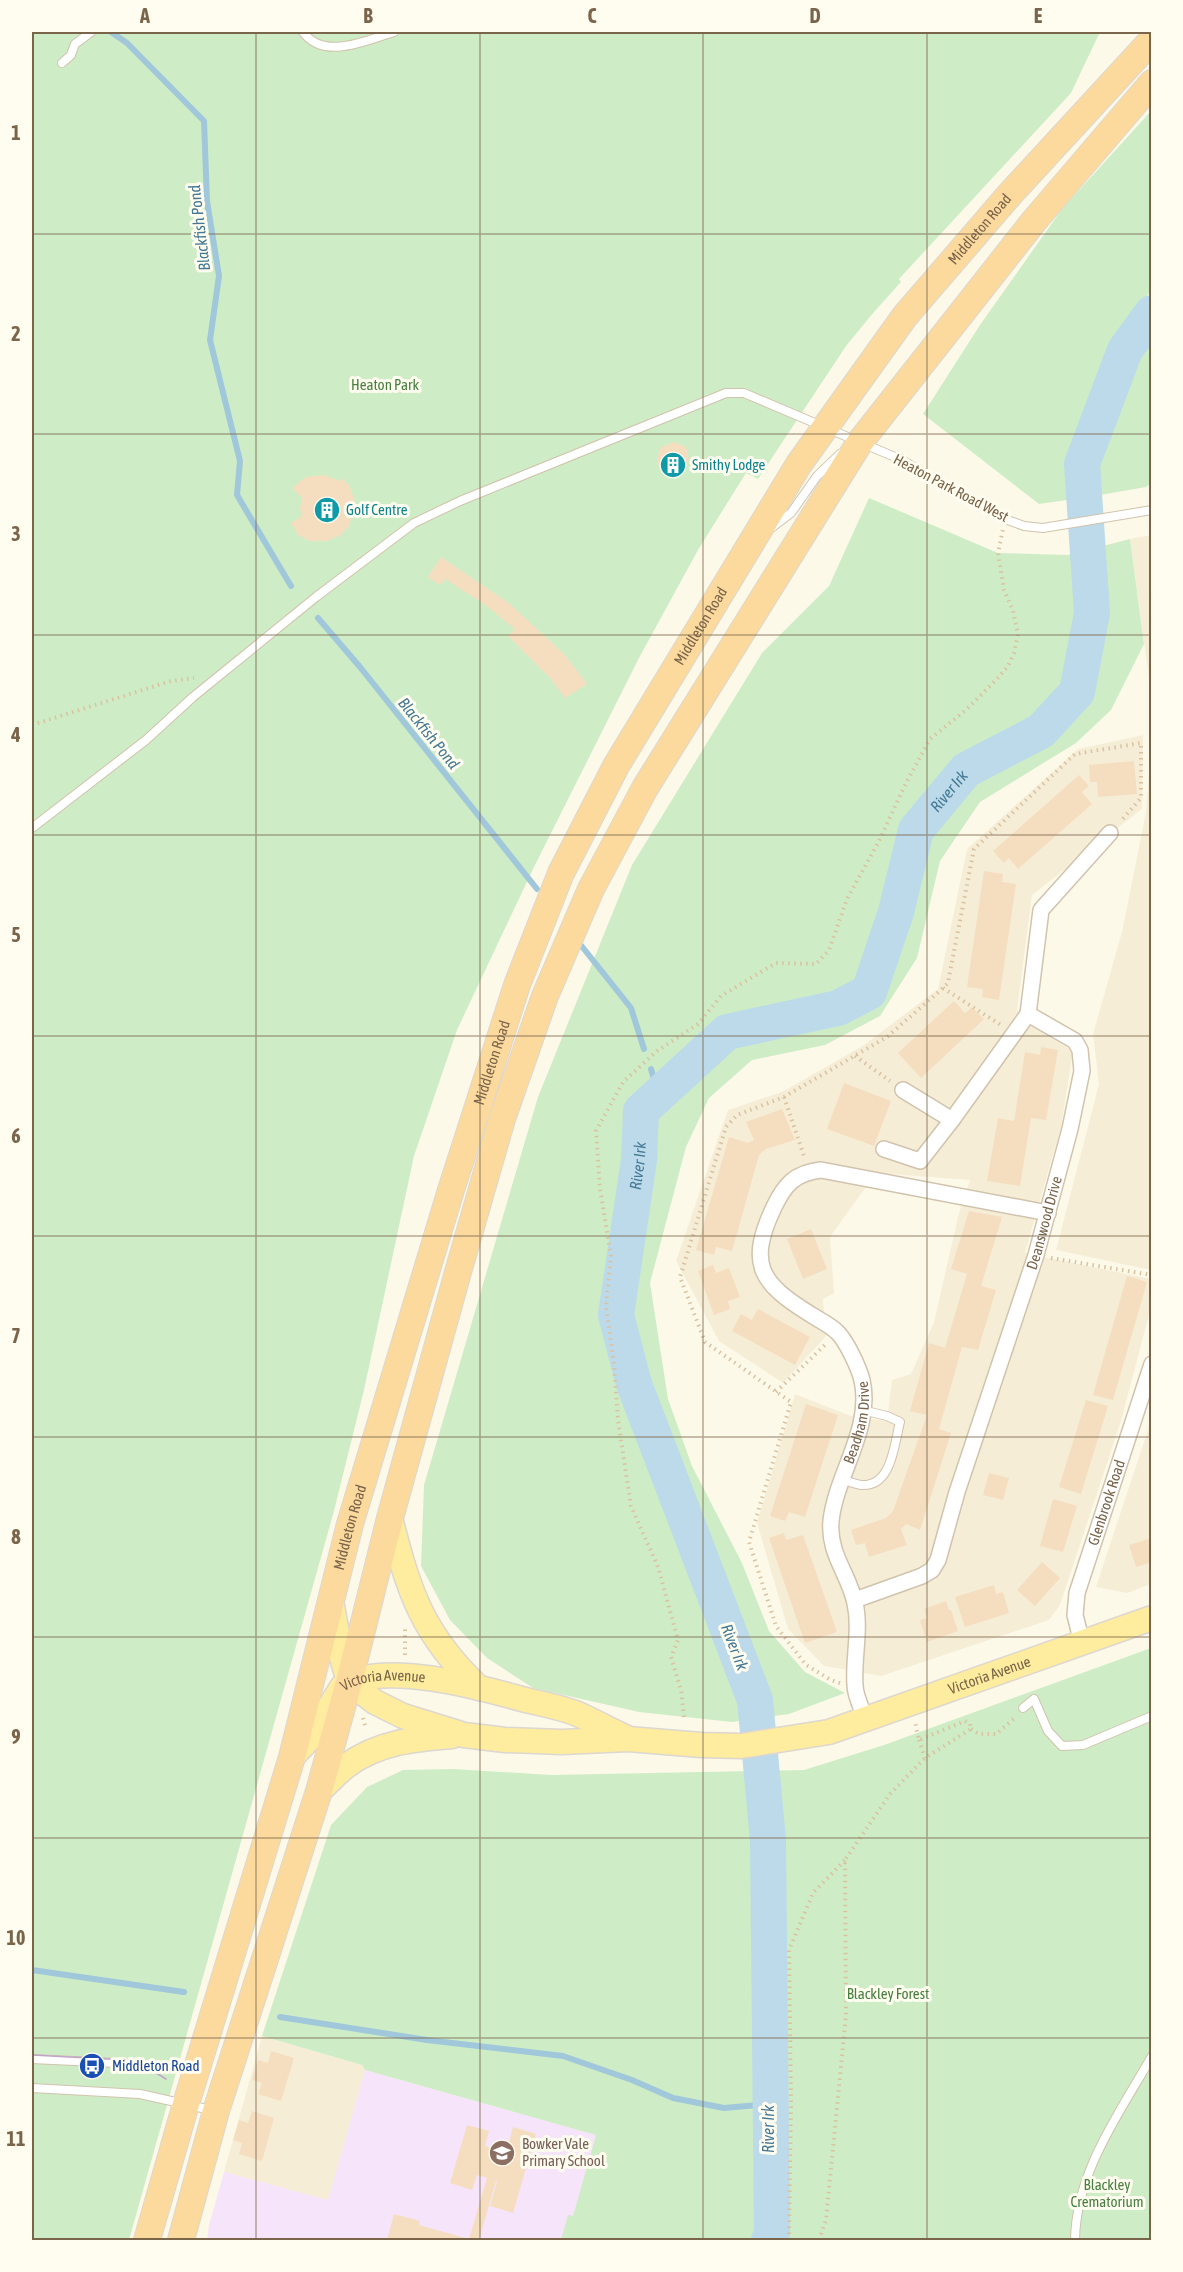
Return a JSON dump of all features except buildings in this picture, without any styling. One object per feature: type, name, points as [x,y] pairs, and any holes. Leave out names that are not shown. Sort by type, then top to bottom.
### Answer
[{"type":"highway","name":"Middleton Road","points":[[147,2241],[186,2103],[292,1757],[350,1524],[485,1081],[517,985],[557,883],[616,766],[799,464],[905,316],[1011,193],[1152,40]]},
{"type":"highway","name":"Middleton Road","points":[[181,2241],[216,2111],[319,1791],[390,1518],[502,1119],[545,996],[591,889],[645,788],[860,442],[1034,221],[1130,105],[1152,83]]},
{"type":"main road","points":[[390,1518],[406,1578],[422,1616],[446,1653],[479,1688]]},
{"type":"main road","points":[[292,1757],[311,1737],[336,1694],[349,1682],[331,1601]]},
{"type":"main road","name":"Victoria Avenue","points":[[349,1682],[364,1695],[396,1713],[464,1736],[562,1742],[628,1739],[741,1746],[829,1732],[1152,1618]]},
{"type":"main road","name":"Victoria Avenue","points":[[349,1682],[373,1677],[421,1677],[479,1688],[578,1714],[628,1739]]},
{"type":"main road","points":[[319,1791],[345,1767],[372,1751],[415,1739],[464,1736]]},
{"type":"street","points":[[884,1149],[920,1161],[1028,1014],[1041,910],[1110,833]]},
{"type":"street","name":"Deanswood Drive","points":[[855,1600],[922,1576],[932,1570],[938,1560],[957,1492],[1036,1255],[1070,1129],[1082,1060],[1075,1041],[1028,1014]]},
{"type":"street","points":[[903,1090],[952,1120]]},
{"type":"street","points":[[809,1171],[841,1173],[1048,1213]]},
{"type":"street","name":"Beadham Drive","points":[[809,1171],[793,1180],[777,1200],[765,1227],[760,1248],[761,1266],[766,1279],[773,1288],[838,1332],[854,1359],[862,1379],[864,1400],[856,1440],[831,1519],[831,1536],[837,1561],[855,1600],[858,1616],[855,1687],[866,1720]]},
{"type":"street","name":"Glenbrook Road","points":[[1082,1643],[1075,1615],[1077,1593],[1152,1364]]},
{"type":"lane","points":[[62,63],[71,55],[75,44],[91,32]]},
{"type":"lane","points":[[303,32],[320,45],[337,48],[394,32]]},
{"type":"lane","name":"Heaton Park Road West","points":[[32,828],[146,740],[193,697],[316,597],[414,523],[460,501],[726,393],[744,393],[902,460],[1005,519],[1024,526],[1043,528],[1152,510]]},
{"type":"lane","points":[[751,542],[791,513],[825,469],[840,454],[860,442]]},
{"type":"lane","points":[[842,1480],[862,1485],[878,1482],[887,1472],[900,1422],[887,1416],[862,1410]]},
{"type":"lane","points":[[1023,1708],[1034,1699],[1048,1731],[1062,1746],[1071,1747],[1083,1745],[1152,1716]]},
{"type":"lane","points":[[1074,2241],[1075,2220],[1090,2166],[1152,2056]]},
{"type":"lane","points":[[32,2059],[139,2064]]},
{"type":"lane","points":[[32,2088],[140,2094],[216,2111]]},
{"type":"path","points":[[684,1717],[681,1690],[671,1657],[678,1640],[658,1567],[631,1506],[629,1495],[618,1420],[614,1364],[606,1306],[611,1256],[600,1189],[596,1131],[623,1082],[657,1051],[698,1024],[721,996],[776,963],[816,964],[829,950],[847,899],[930,739],[967,709],[997,679],[1008,666],[1014,653],[1018,634],[1004,590],[998,553],[1005,519]]},
{"type":"path","points":[[32,725],[171,681],[196,677],[215,680]]},
{"type":"path","points":[[855,1687],[831,1680],[806,1665],[776,1626],[749,1542],[790,1402],[705,1342],[680,1276],[726,1127],[737,1115],[784,1097],[887,1037],[943,988],[948,983],[974,849],[1075,754],[1141,743],[1141,798],[1110,833]]},
{"type":"path","points":[[943,988],[1014,1033]]},
{"type":"path","points":[[855,1056],[903,1090]]},
{"type":"path","points":[[784,1097],[809,1171]]},
{"type":"path","points":[[1036,1255],[1152,1275]]},
{"type":"path","points":[[776,1392],[838,1332]]},
{"type":"path","points":[[405,1664],[405,1626],[411,1622]]},
{"type":"path","points":[[910,1704],[925,1758]]},
{"type":"path","points":[[919,1740],[965,1721],[979,1734],[996,1734],[1023,1708]]},
{"type":"path","points":[[789,2241],[791,2102],[789,1950],[813,1893],[845,1860],[890,1794],[925,1758],[971,1729]]},
{"type":"path","points":[[819,2241],[826,2220],[846,2015],[845,1860]]},
{"type":"shaded area","points":[[1151,535],[1151,693],[1130,539]]},
{"type":"shaded area","points":[[1143,735],[1142,809],[1032,895],[1017,1010],[1049,1037],[1073,1051],[1061,1127],[1025,1253],[1151,1279],[1151,1307],[1121,1421],[1060,1605],[1049,1620],[881,1676],[824,1666],[788,1629],[757,1523],[795,1394],[851,1416],[887,1421],[892,1380],[911,1374],[934,1322],[959,1213],[970,1180],[876,1173],[830,1237],[834,1293],[823,1299],[825,1328],[829,1333],[783,1383],[719,1341],[676,1261],[728,1110],[784,1091],[864,1045],[938,989],[967,849],[1078,749]]},
{"type":"shaded area","points":[[1151,745],[1151,1270],[1056,1250],[1099,1084],[1093,1034],[1122,932],[1146,812]]},
{"type":"shaded area","points":[[1151,1421],[1151,1584],[1127,1593],[1096,1587]]},
{"type":"shaded area","points":[[262,2036],[362,2065],[365,2070],[328,2201],[224,2172]]},
{"type":"shaded area","name":"Bowker Vale Primary School","points":[[365,2070],[597,2135],[706,2240],[207,2240],[224,2172],[328,2200]]},
{"type":"green space","name":"Heaton Park","points":[[32,32],[1100,32],[1071,93],[899,279],[901,282],[846,346],[758,479],[746,473],[698,550],[639,658],[534,867],[457,1030],[414,1156],[364,1390],[334,1511],[129,2240],[32,2240]]},
{"type":"green space","points":[[1151,111],[1151,289],[1115,354],[1079,451],[1074,499],[1039,504],[923,414],[980,325],[1062,209]]},
{"type":"green space","points":[[1151,336],[1151,483],[1146,487],[1100,495],[1097,463],[1141,352]]},
{"type":"green space","points":[[869,498],[998,553],[1068,555],[1130,539],[1144,644],[1111,710],[1076,743],[980,802],[940,861],[917,958],[880,1016],[825,1045],[752,1060],[709,1098],[686,1147],[650,1283],[668,1399],[692,1466],[742,1563],[769,1631],[805,1672],[845,1693],[789,1714],[732,1722],[639,1712],[533,1688],[487,1658],[450,1620],[421,1566],[424,1485],[538,1097],[632,865],[762,653],[829,586]]},
{"type":"green space","name":"Blackley Forest","points":[[1151,1648],[1151,2240],[561,2240],[568,2215],[573,2216],[596,2135],[365,2070],[362,2065],[262,2036],[331,1825],[367,1787],[403,1770],[453,1769],[551,1775],[804,1770],[884,1745]]},
{"type":"waterway","name":"Blackfish Pond","points":[[111,32],[127,43],[204,121],[207,201],[219,276],[210,340],[240,461],[237,495],[291,586]]},
{"type":"waterway","name":"River Irk","points":[[769,2240],[772,2235],[768,1840],[755,1700],[634,1384],[616,1315],[639,1160],[641,1111],[727,1032],[838,1008],[869,992],[896,912],[916,830],[966,770],[1041,731],[1077,692],[1092,613],[1082,464],[1125,350],[1152,313]]},
{"type":"waterway","name":"Blackfish Pond","points":[[318,618],[360,667],[537,889]]},
{"type":"waterway","name":"Blackfish Pond","points":[[580,944],[631,1008],[644,1049]]},
{"type":"waterway","points":[[651,1069],[659,1095]]},
{"type":"waterway","points":[[32,1970],[184,1992]]},
{"type":"waterway","points":[[280,2017],[427,2040],[563,2056],[632,2080],[673,2098],[724,2108],[770,2104]]},
{"type":"tram line","points":[[32,2055],[145,2061],[168,2066]]},
{"type":"tram line","points":[[138,2069],[153,2071],[166,2079]]},
{"type":"place","name":"Smithy Lodge","points":[[673,465]]},
{"type":"place","name":"Golf Centre","points":[[327,510]]},
{"type":"place","name":"Middleton Road","points":[[92,2066]]},
{"type":"place","name":"Bowker Vale Primary School","points":[[502,2153]]},
{"type":"park label","name":"Blackley Crematorium","points":[[1107,2194]]}]
